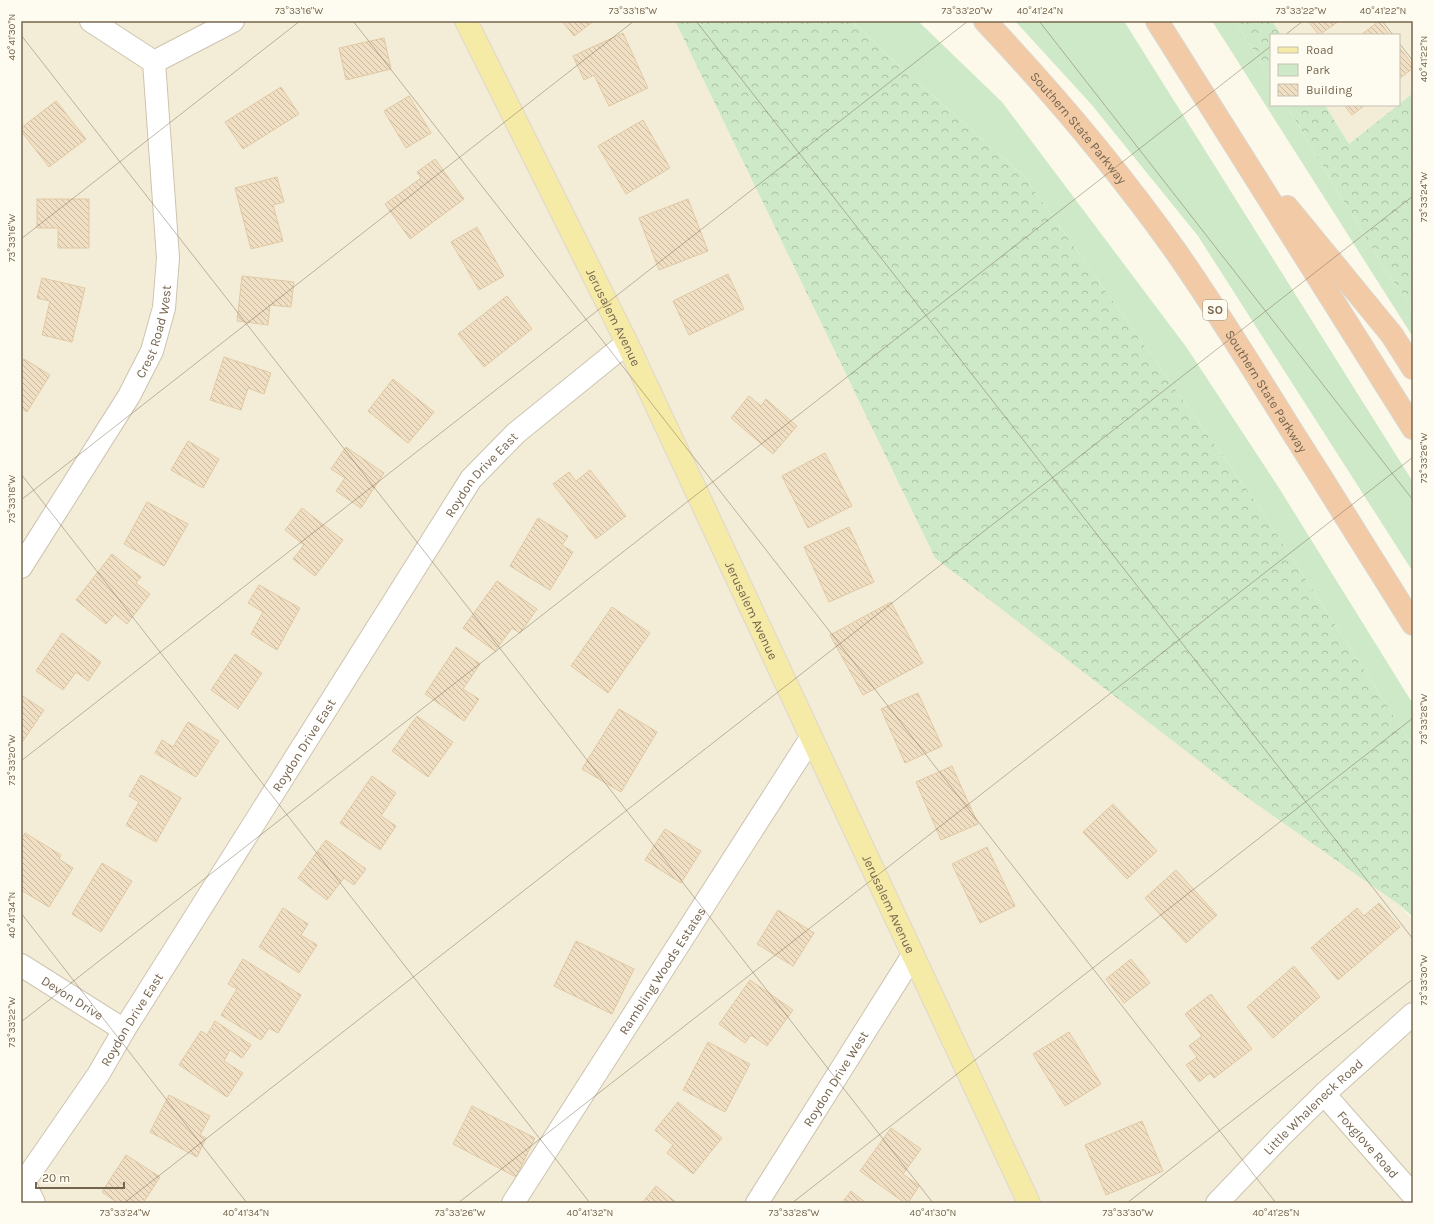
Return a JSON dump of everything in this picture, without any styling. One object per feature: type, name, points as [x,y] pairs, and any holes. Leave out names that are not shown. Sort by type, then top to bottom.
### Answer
[{"type":"highway","name":"Southern State Parkway","points":[[985,21],[1042,83],[1077,124],[1176,252],[1236,342],[1413,624]]},
{"type":"highway","points":[[1157,21],[1413,428]]},
{"type":"highway","points":[[1226,131],[1392,335],[1413,368]]},
{"type":"main road","name":"Jerusalem Avenue","points":[[466,21],[627,343],[1029,1203]]},
{"type":"street","points":[[91,21],[154,62],[233,21]]},
{"type":"street","name":"Crest Road West","points":[[21,567],[130,396],[152,351],[164,308],[168,258],[154,62]]},
{"type":"street","name":"Roydon Drive East","points":[[22,1182],[98,1075],[124,1030],[471,480],[516,433],[627,343]]},
{"type":"street","name":"Rambling Woods Estates","points":[[513,1203],[811,738]]},
{"type":"street","name":"Roydon Drive West","points":[[757,1203],[913,955]]},
{"type":"street","name":"Devon Drive","points":[[21,965],[124,1030]]},
{"type":"street","name":"Little Whaleneck Road","points":[[1216,1203],[1324,1094],[1413,1014]]},
{"type":"street","name":"Foxglove Road","points":[[1324,1094],[1413,1194]]},
{"type":"street","points":[[22,1182],[34,1203]]},
{"type":"shaded area","points":[[21,21],[675,21],[935,558],[1398,904],[1413,920],[1413,1203],[21,1203]]},
{"type":"shaded area","points":[[1272,21],[1413,21],[1413,93],[1400,103],[1400,34],[1280,34]]},
{"type":"shaded area","points":[[1326,106],[1397,106],[1349,144]]},
{"type":"green space","points":[[675,21],[852,21],[893,60],[1024,176],[1262,511],[1413,746],[1413,917],[1398,904],[1238,791],[935,558]]},
{"type":"green space","points":[[852,21],[918,21],[1002,102],[1187,348],[1279,488],[1413,704],[1413,746],[1262,511],[1024,176],[893,60]]},
{"type":"green space","points":[[1015,21],[1124,21],[1413,482],[1413,572],[1198,236],[1091,104]]},
{"type":"green space","points":[[1212,21],[1236,21],[1270,78],[1270,106],[1287,106],[1387,273],[1413,307],[1413,337]]},
{"type":"green space","points":[[1236,21],[1272,21],[1280,34],[1270,34],[1270,78]]},
{"type":"green space","points":[[1413,93],[1413,307],[1387,273],[1287,106],[1326,106],[1349,144],[1397,106],[1400,106],[1400,103]]},
{"type":"building","points":[[562,21],[594,21],[574,36]]},
{"type":"building","points":[[1308,21],[1339,21],[1320,34],[1318,34]]},
{"type":"building","points":[[1379,21],[1389,34],[1362,34]]},
{"type":"building","points":[[623,33],[648,88],[609,106],[594,75],[584,80],[573,56]]},
{"type":"building","points":[[384,38],[391,69],[346,80],[339,48]]},
{"type":"building","points":[[1400,48],[1413,65],[1413,68],[1400,78]]},
{"type":"building","points":[[281,87],[299,114],[243,149],[225,122]]},
{"type":"building","points":[[409,96],[431,133],[406,148],[384,111]]},
{"type":"building","points":[[56,101],[86,139],[49,167],[21,131],[21,128]]},
{"type":"building","points":[[1345,106],[1364,106],[1352,115]]},
{"type":"building","points":[[643,120],[670,168],[626,194],[598,146]]},
{"type":"building","points":[[435,159],[464,199],[410,239],[385,204],[421,178],[417,172]]},
{"type":"building","points":[[277,177],[284,202],[273,205],[283,241],[251,249],[235,188]]},
{"type":"building","points":[[37,199],[89,199],[89,248],[58,248],[58,228],[37,228]]},
{"type":"building","points":[[688,199],[708,251],[659,270],[639,218]]},
{"type":"building","points":[[477,227],[504,276],[479,290],[451,242]]},
{"type":"building","points":[[728,274],[744,309],[689,335],[673,301]]},
{"type":"building","points":[[242,276],[294,282],[291,307],[270,305],[268,325],[237,321]]},
{"type":"building","points":[[42,278],[85,288],[72,342],[42,335],[50,301],[37,298]]},
{"type":"building","points":[[507,296],[532,329],[484,367],[458,334]]},
{"type":"building","points":[[224,357],[271,373],[264,394],[248,388],[241,410],[210,400]]},
{"type":"building","points":[[24,359],[50,375],[27,412],[21,408],[21,363]]},
{"type":"building","points":[[393,379],[434,412],[408,443],[368,411]]},
{"type":"building","points":[[749,396],[761,406],[766,399],[797,426],[773,454],[731,418]]},
{"type":"building","points":[[188,441],[219,459],[203,488],[171,470]]},
{"type":"building","points":[[346,447],[384,473],[361,508],[336,491],[345,478],[331,469]]},
{"type":"building","points":[[825,453],[852,506],[808,528],[782,476]]},
{"type":"building","points":[[590,470],[626,516],[596,539],[553,484],[569,472],[576,481]]},
{"type":"building","points":[[147,502],[188,524],[164,566],[124,544]]},
{"type":"building","points":[[302,508],[343,540],[315,576],[293,559],[304,545],[285,530]]},
{"type":"building","points":[[538,518],[568,536],[562,545],[573,552],[550,590],[510,566]]},
{"type":"building","points":[[849,527],[874,582],[829,602],[804,547]]},
{"type":"building","points":[[112,554],[141,577],[136,583],[150,594],[127,624],[115,614],[106,624],[76,600]]},
{"type":"building","points":[[497,581],[537,609],[520,633],[512,628],[495,651],[463,628]]},
{"type":"building","points":[[259,585],[300,608],[277,650],[251,634],[263,612],[248,603]]},
{"type":"building","points":[[891,602],[923,663],[863,695],[830,635]]},
{"type":"building","points":[[612,607],[650,633],[608,693],[571,666]]},
{"type":"building","points":[[62,633],[101,662],[88,681],[76,672],[63,690],[36,671]]},
{"type":"building","points":[[456,647],[480,664],[463,689],[479,699],[464,721],[425,694]]},
{"type":"building","points":[[235,654],[262,673],[238,709],[211,690]]},
{"type":"building","points":[[918,693],[942,746],[905,763],[881,709]]},
{"type":"building","points":[[21,695],[44,710],[21,744]]},
{"type":"building","points":[[619,709],[657,732],[621,792],[582,769]]},
{"type":"building","points":[[417,716],[453,742],[428,777],[392,751]]},
{"type":"building","points":[[188,722],[219,741],[196,777],[155,753],[162,740],[173,747]]},
{"type":"building","points":[[952,766],[978,824],[941,840],[916,782]]},
{"type":"building","points":[[141,775],[181,798],[156,842],[126,825],[139,802],[129,796]]},
{"type":"building","points":[[372,776],[396,793],[381,816],[396,826],[380,850],[340,823]]},
{"type":"building","points":[[1113,804],[1157,851],[1127,879],[1083,832]]},
{"type":"building","points":[[665,829],[701,851],[681,883],[645,860]]},
{"type":"building","points":[[25,833],[61,855],[59,859],[73,868],[49,907],[21,890],[21,840]]},
{"type":"building","points":[[326,840],[366,869],[354,885],[344,878],[327,900],[298,878]]},
{"type":"building","points":[[987,847],[1015,906],[980,923],[952,864]]},
{"type":"building","points":[[102,863],[132,881],[101,932],[72,914]]},
{"type":"building","points":[[1176,870],[1217,915],[1186,943],[1145,898]]},
{"type":"building","points":[[1379,903],[1400,927],[1338,980],[1311,948],[1357,908],[1364,916]]},
{"type":"building","points":[[283,908],[308,924],[301,935],[317,945],[299,973],[259,947]]},
{"type":"building","points":[[778,910],[814,933],[793,966],[757,944]]},
{"type":"building","points":[[576,941],[634,969],[612,1014],[554,986]]},
{"type":"building","points":[[243,959],[301,995],[278,1033],[269,1028],[261,1040],[221,1015],[237,989],[228,984]]},
{"type":"building","points":[[1131,959],[1150,983],[1124,1003],[1106,979]]},
{"type":"building","points":[[1294,966],[1320,997],[1273,1038],[1247,1007]]},
{"type":"building","points":[[750,980],[793,1010],[767,1046],[751,1035],[745,1043],[719,1024]]},
{"type":"building","points":[[1211,994],[1252,1049],[1214,1078],[1210,1073],[1199,1082],[1186,1065],[1197,1057],[1189,1046],[1202,1036],[1185,1014]]},
{"type":"building","points":[[215,1021],[251,1045],[242,1058],[230,1050],[224,1061],[243,1073],[227,1097],[179,1065],[201,1031],[207,1035]]},
{"type":"building","points":[[1069,1032],[1101,1084],[1065,1106],[1033,1054]]},
{"type":"building","points":[[708,1042],[750,1064],[725,1112],[683,1090]]},
{"type":"building","points":[[169,1095],[210,1116],[200,1135],[206,1138],[197,1157],[150,1132]]},
{"type":"building","points":[[678,1102],[722,1138],[693,1174],[667,1153],[673,1145],[655,1130]]},
{"type":"building","points":[[472,1106],[535,1138],[516,1177],[453,1144]]},
{"type":"building","points":[[1142,1121],[1163,1171],[1106,1195],[1085,1145]]},
{"type":"building","points":[[891,1128],[921,1149],[903,1174],[919,1186],[908,1203],[905,1203],[860,1171]]},
{"type":"building","points":[[126,1155],[160,1177],[143,1203],[118,1203],[102,1192]]},
{"type":"building","points":[[656,1186],[677,1203],[642,1203]]},
{"type":"building","points":[[851,1191],[866,1203],[842,1203]]}]
